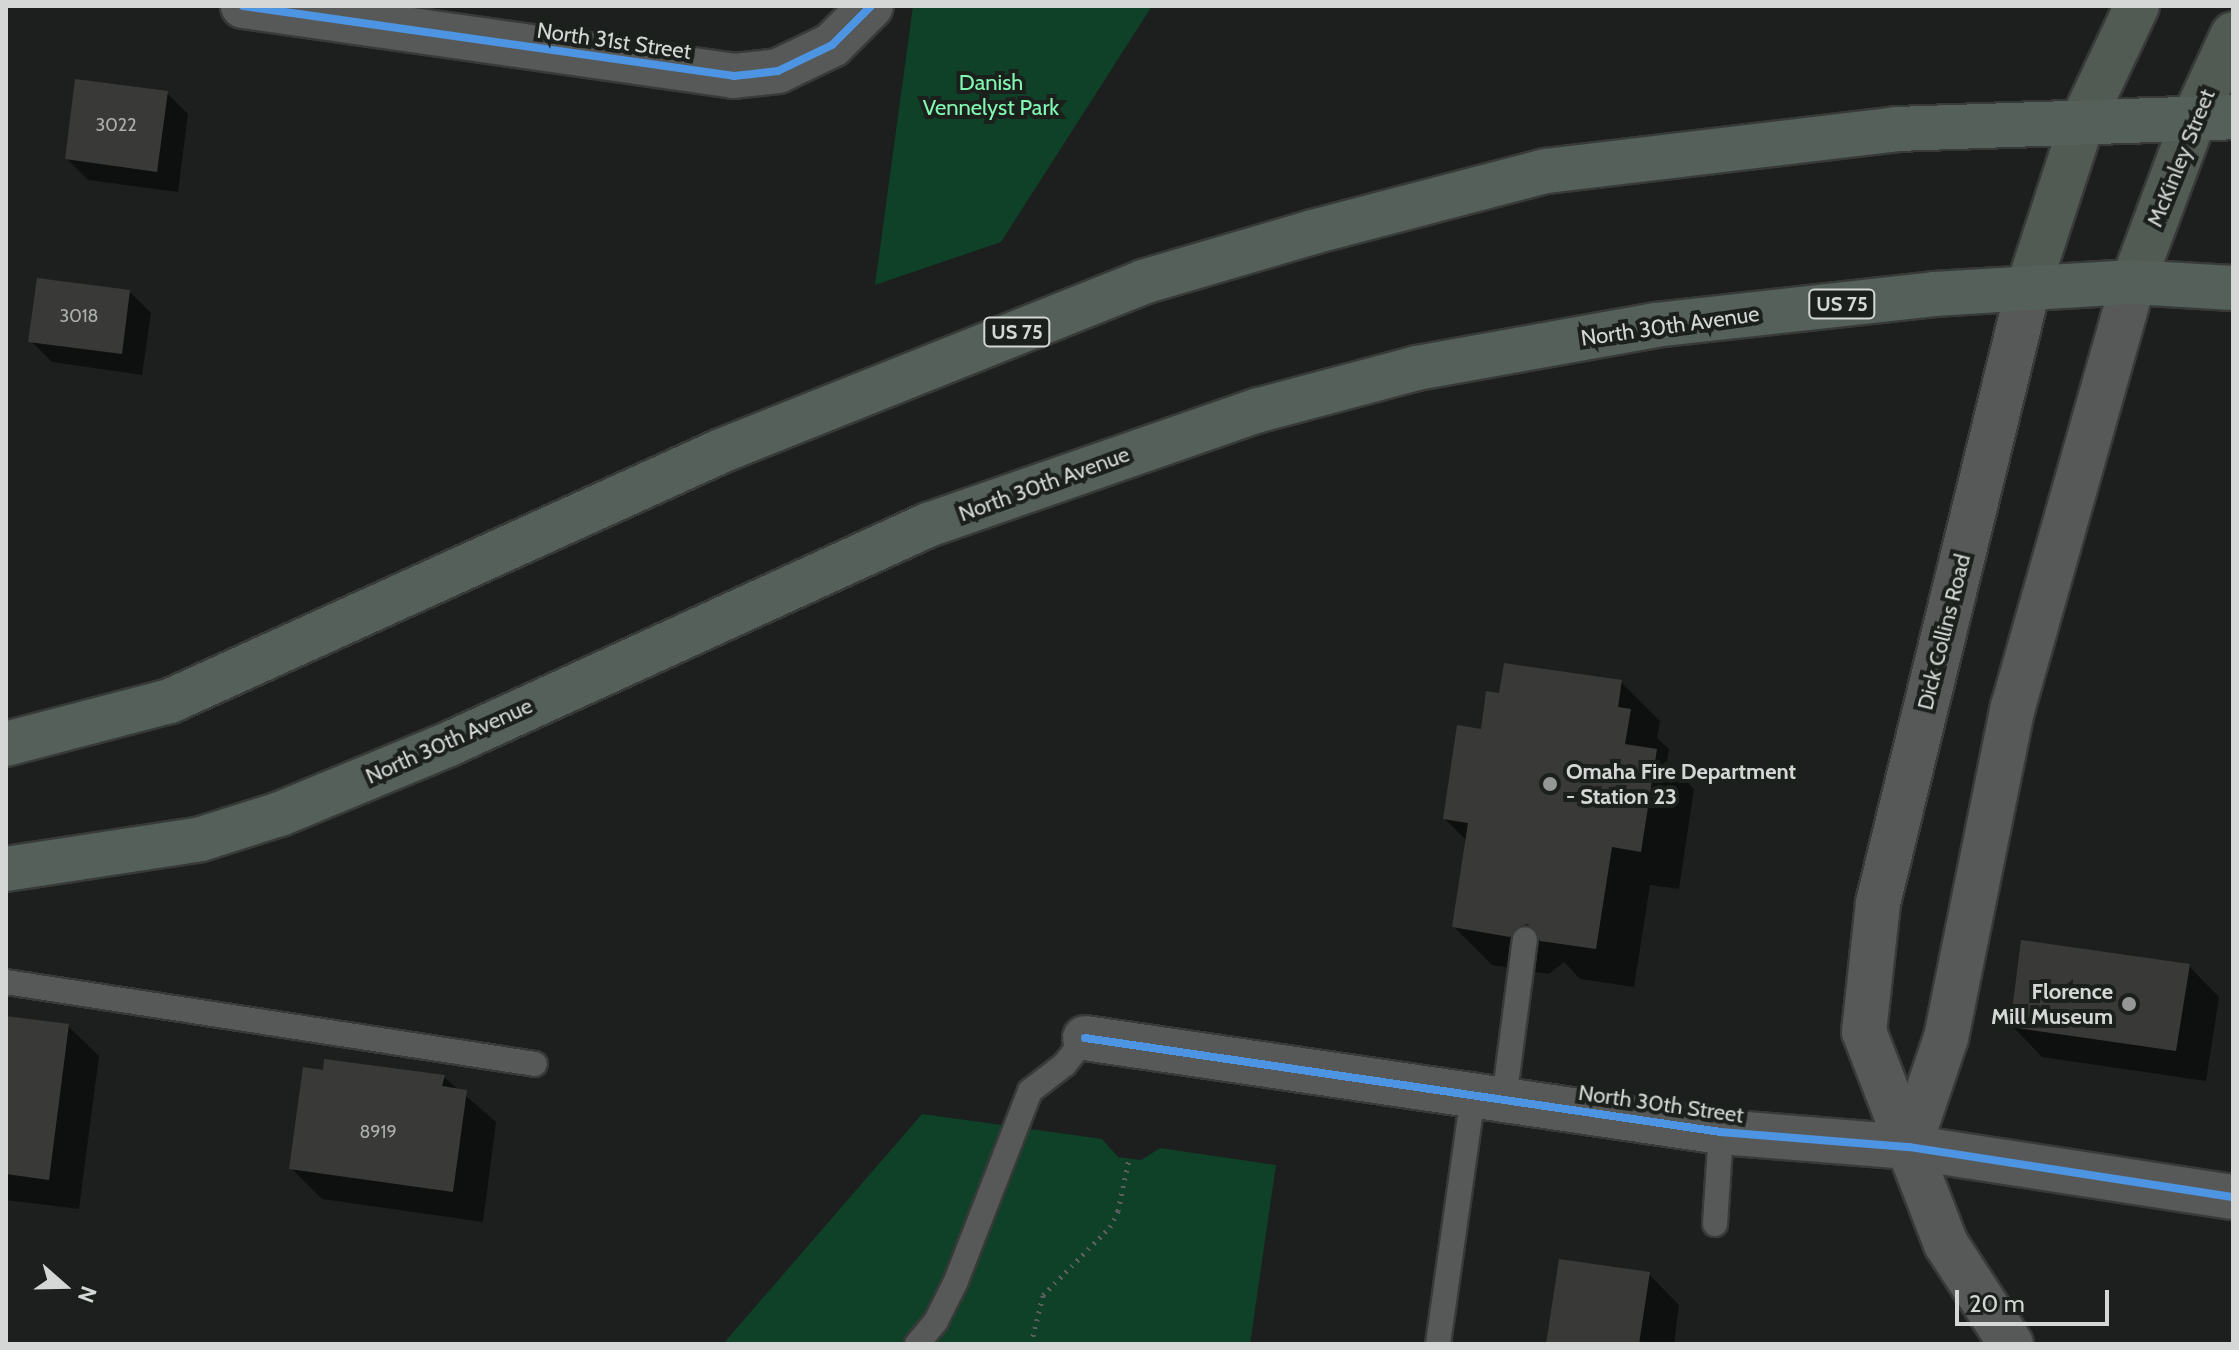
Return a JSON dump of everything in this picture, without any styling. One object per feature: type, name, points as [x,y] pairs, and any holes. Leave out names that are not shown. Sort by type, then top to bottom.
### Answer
[{"type":"highway","points":[[2083,120],[2214,116]]},
{"type":"highway","name":"US 75","points":[[6,744],[170,701],[721,451],[1143,282],[1546,171],[1896,129],[2083,120]]},
{"type":"highway","points":[[2133,282],[2233,288]]},
{"type":"highway","name":"North 30th Avenue","points":[[6,869],[201,839],[280,814],[449,744],[928,525],[1259,410],[1417,368],[1655,325],[2029,285],[2133,282]]},
{"type":"main road","name":"North 31st Street","points":[[243,6],[734,76],[778,71],[832,45],[871,6]]},
{"type":"main road","points":[[2083,120],[2137,6]]},
{"type":"main road","name":"McKinley Street","points":[[2133,282],[2214,116],[2233,34]]},
{"type":"main road","name":"Dick Collins Road","points":[[2011,1344],[1946,1244],[1864,1032],[1878,903],[2029,285],[2083,120]]},
{"type":"main road","points":[[1909,1147],[1946,1038],[2013,707],[2133,282]]},
{"type":"main road","name":"North 30th Street","points":[[1085,1038],[1721,1132],[1909,1147],[2233,1197]]},
{"type":"lane","points":[[1438,1344],[1525,939]]},
{"type":"lane","points":[[6,982],[535,1064]]},
{"type":"lane","points":[[917,1344],[936,1321],[956,1281],[1030,1091],[1065,1064],[1085,1038]]},
{"type":"lane","points":[[1715,1224],[1721,1132]]},
{"type":"path","points":[[1031,1344],[1043,1295],[1110,1227],[1118,1211],[1129,1159]]},
{"type":"green space","name":"Danish Vennelyst Park","points":[[913,6],[1152,6],[1001,242],[875,285]]},
{"type":"green space","points":[[922,1114],[1102,1139],[1118,1157],[1141,1160],[1160,1148],[1276,1165],[1250,1344],[723,1344]]},
{"type":"building","points":[[75,79],[168,91],[157,172],[65,159]]},
{"type":"building","points":[[37,278],[130,290],[122,354],[28,342]]},
{"type":"building","name":"Omaha Fire Department - Station 23","points":[[1504,663],[1622,680],[1618,707],[1631,709],[1625,744],[1657,749],[1641,852],[1612,847],[1596,949],[1540,941],[1528,924],[1519,926],[1510,937],[1452,927],[1468,823],[1443,819],[1457,725],[1481,729],[1486,691],[1499,693]]},
{"type":"building","points":[[2021,940],[2190,964],[2176,1051],[2010,1027]]},
{"type":"building","points":[[6,1016],[69,1024],[49,1180],[6,1174]]},
{"type":"building","points":[[324,1059],[445,1075],[442,1086],[467,1090],[453,1192],[289,1169],[303,1067],[323,1070]]},
{"type":"building","points":[[1559,1259],[1650,1272],[1639,1344],[1546,1344]]},
{"type":"cycle path","points":[[243,6],[734,76],[778,71],[832,45],[871,6]]},
{"type":"cycle path","points":[[1085,1038],[1721,1132],[1909,1147],[2233,1197]]},
{"type":"place","name":"Omaha Fire Department - Station 23","points":[[1550,784]]},
{"type":"place","name":"Florence Mill Museum","points":[[2129,1004]]}]
